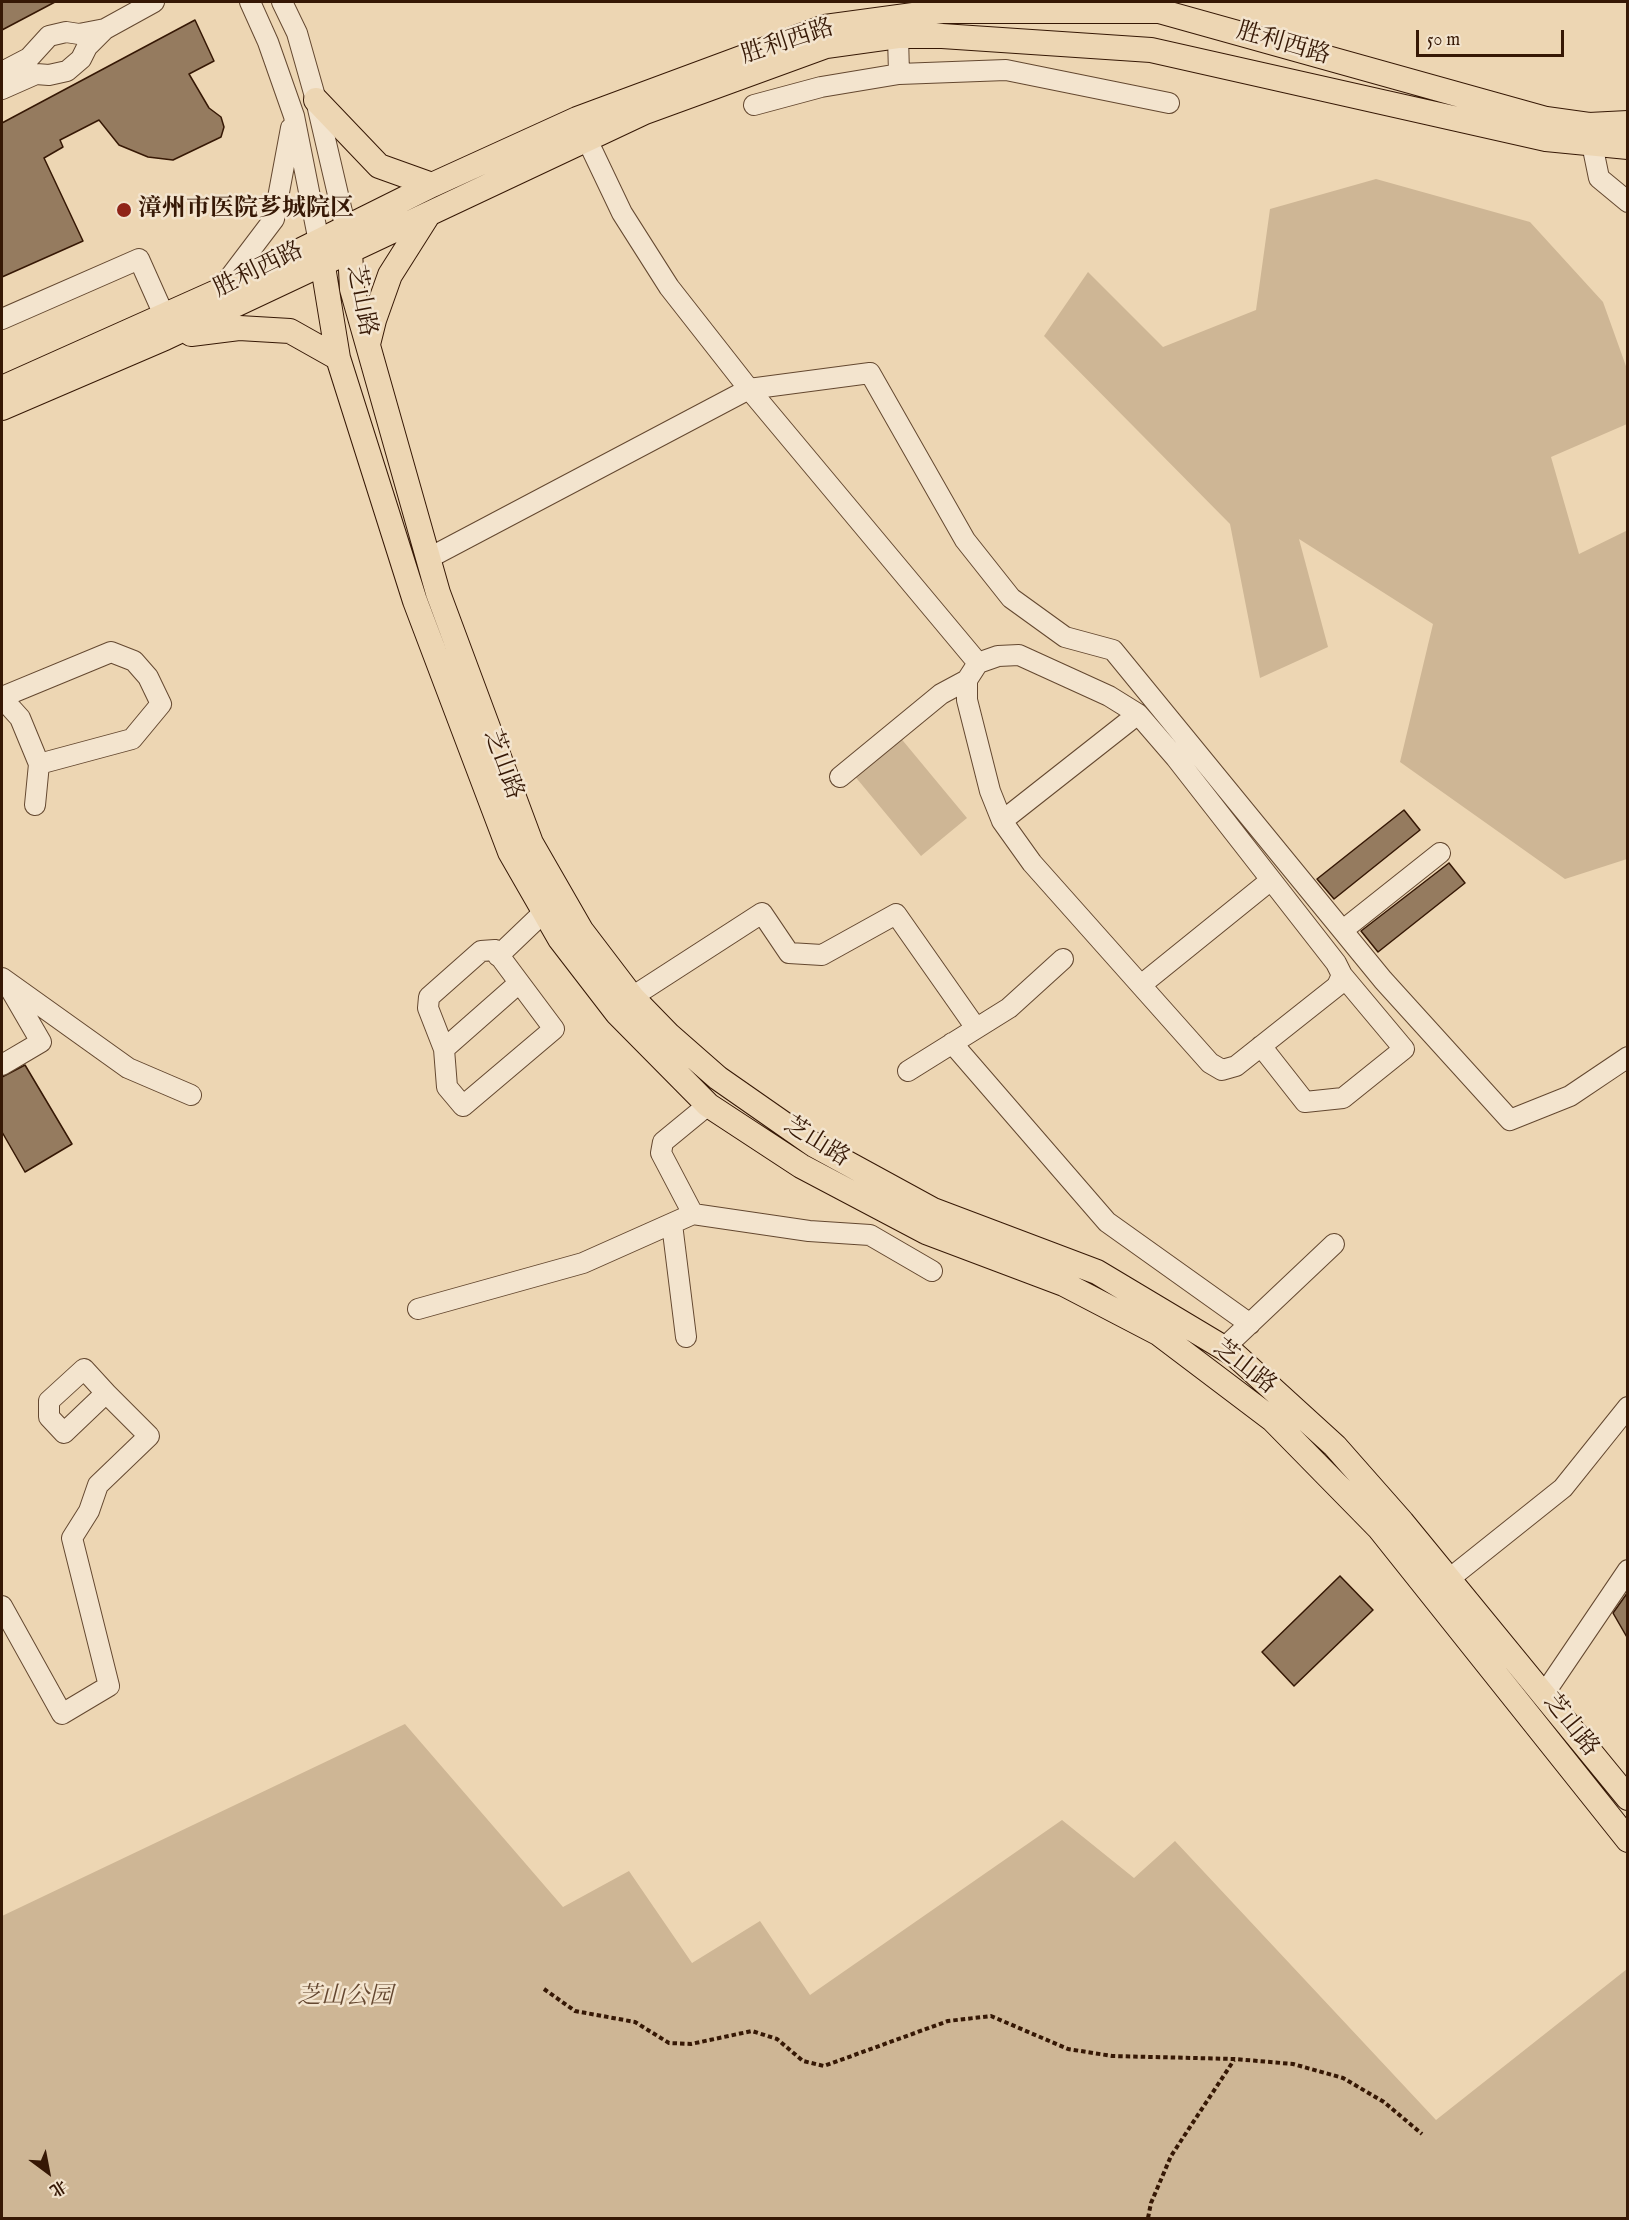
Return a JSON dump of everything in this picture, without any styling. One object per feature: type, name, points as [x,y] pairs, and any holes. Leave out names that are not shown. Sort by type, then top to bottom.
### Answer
[{"type":"main road","name":"胜利西路","points":[[2,388],[164,327],[221,290],[320,253],[348,240],[432,185],[582,129],[825,27],[943,6],[1159,10],[1546,119],[1589,125],[1628,123]]},
{"type":"main road","points":[[348,240],[428,215],[582,129],[645,112],[826,46],[898,36],[942,36],[1151,50],[1546,139],[1628,147]]},
{"type":"main road","points":[[316,100],[379,166],[432,185]]},
{"type":"main road","points":[[368,344],[390,275],[428,215]]},
{"type":"main road","name":"芝山路","points":[[348,240],[352,289],[438,593],[531,843],[581,930],[632,997],[669,1035],[718,1078],[814,1145],[933,1210],[1097,1272],[1234,1354],[1335,1446],[1449,1579],[1628,1798]]},
{"type":"main road","points":[[2,408],[164,327],[320,253],[339,358],[415,601],[510,852],[560,939],[617,1013],[708,1105],[801,1166],[926,1232],[1064,1284],[1158,1333],[1273,1420],[1379,1528],[1628,1840]]},
{"type":"main road","points":[[164,327],[290,331],[339,358]]},
{"type":"street","points":[[2,89],[36,74],[49,75],[67,71],[81,59],[87,47],[105,29],[154,2]]},
{"type":"street","points":[[250,2],[268,42],[294,116],[320,253]]},
{"type":"street","points":[[282,2],[297,33],[316,100],[348,240]]},
{"type":"street","points":[[942,36],[943,6]]},
{"type":"street","points":[[2,72],[29,58],[49,36],[66,32],[79,34],[105,29]]},
{"type":"street","points":[[898,36],[899,74]]},
{"type":"street","points":[[754,105],[821,87],[899,74],[1006,70],[1169,103]]},
{"type":"street","points":[[221,290],[274,219],[294,116]]},
{"type":"street","points":[[582,129],[622,213],[669,287],[749,389],[978,663]]},
{"type":"street","points":[[1592,144],[1599,178],[1628,202]]},
{"type":"street","points":[[2,319],[139,259],[164,327]]},
{"type":"street","points":[[429,558],[749,389],[870,373],[965,540],[1011,598],[1065,637],[1113,650],[1383,980],[1510,1120],[1570,1096],[1628,1057]]},
{"type":"street","points":[[35,805],[39,764],[20,718],[2,698],[111,652],[134,661],[148,677],[161,704],[132,739],[39,764]]},
{"type":"street","points":[[840,777],[940,694],[967,680],[978,663],[998,656],[1019,655],[1109,696],[1138,714],[1336,963],[1342,975],[1404,1049],[1343,1098],[1305,1102],[1261,1046]]},
{"type":"street","points":[[967,680],[967,700],[990,791],[1002,821],[1032,863],[1210,1063],[1222,1070],[1236,1066],[1337,986],[1342,975]]},
{"type":"street","points":[[1002,821],[1138,714]]},
{"type":"street","points":[[1343,930],[1440,853]]},
{"type":"street","points":[[1141,985],[1270,880]]},
{"type":"street","points":[[498,956],[544,912]]},
{"type":"street","points":[[632,997],[762,913],[789,953],[822,955],[896,914],[976,1028]]},
{"type":"street","points":[[495,950],[498,956],[554,1029],[463,1106],[447,1087],[444,1049],[428,1008],[429,997],[481,951],[495,950]]},
{"type":"street","points":[[908,1071],[1009,1008],[1063,959]]},
{"type":"street","points":[[2,1065],[41,1042],[3,979]]},
{"type":"street","points":[[3,979],[128,1068],[191,1095]]},
{"type":"street","points":[[444,1049],[519,983]]},
{"type":"street","points":[[952,1043],[1107,1222],[1250,1323]]},
{"type":"street","points":[[693,1214],[661,1153],[663,1142],[708,1105]]},
{"type":"street","points":[[418,1309],[583,1263],[693,1214],[809,1231],[870,1235],[932,1271]]},
{"type":"street","points":[[672,1224],[686,1337]]},
{"type":"street","points":[[1224,1348],[1334,1244]]},
{"type":"street","points":[[3,1614],[62,1714],[109,1686],[72,1538],[89,1511],[98,1485],[149,1436],[106,1393]]},
{"type":"street","points":[[1449,1579],[1563,1488],[1628,1407]]},
{"type":"street","points":[[1544,1694],[1628,1570]]},
{"type":"path","points":[[544,1989],[575,2011],[635,2022],[669,2043],[691,2044],[752,2031],[777,2040],[803,2061],[824,2066],[948,2021],[991,2016],[1068,2049],[1112,2056],[1234,2059],[1293,2064],[1343,2078],[1384,2102],[1422,2134]]},
{"type":"path","points":[[1148,2218],[1151,2203],[1171,2156],[1234,2059]]},
{"type":"green space","points":[[1376,179],[1530,222],[1603,302],[1627,369],[1627,424],[1551,457],[1579,554],[1628,530],[1627,859],[1565,879],[1400,762],[1433,624],[1299,539],[1328,647],[1260,678],[1230,524],[1044,336],[1088,272],[1163,347],[1256,310],[1270,209]]},
{"type":"green space","points":[[899,736],[967,818],[921,856],[853,774]]},
{"type":"green space","name":"芝山公园","points":[[405,1724],[563,1907],[629,1871],[692,1963],[760,1921],[810,1995],[1062,1820],[1134,1878],[1175,1841],[1436,2120],[1627,1969],[1627,2218],[2,2218],[2,1916]]},
{"type":"building","points":[[2,2],[55,2],[2,30]]},
{"type":"building","points":[[195,20],[214,61],[189,74],[209,108],[221,117],[224,127],[221,137],[173,160],[148,157],[119,145],[99,120],[60,140],[63,147],[44,158],[83,241],[2,277],[2,123]]},
{"type":"building","points":[[1404,810],[1420,830],[1334,899],[1317,879]]},
{"type":"building","points":[[1449,863],[1465,883],[1378,952],[1361,931]]},
{"type":"building","points":[[25,1065],[72,1144],[25,1172],[2,1132],[2,1077]]},
{"type":"building","points":[[1340,1576],[1373,1610],[1294,1686],[1262,1652]]},
{"type":"building","points":[[1628,1592],[1628,1639],[1613,1613]]},
{"type":"place","name":"漳州市医院芗城院区","points":[[124,210]]}]
